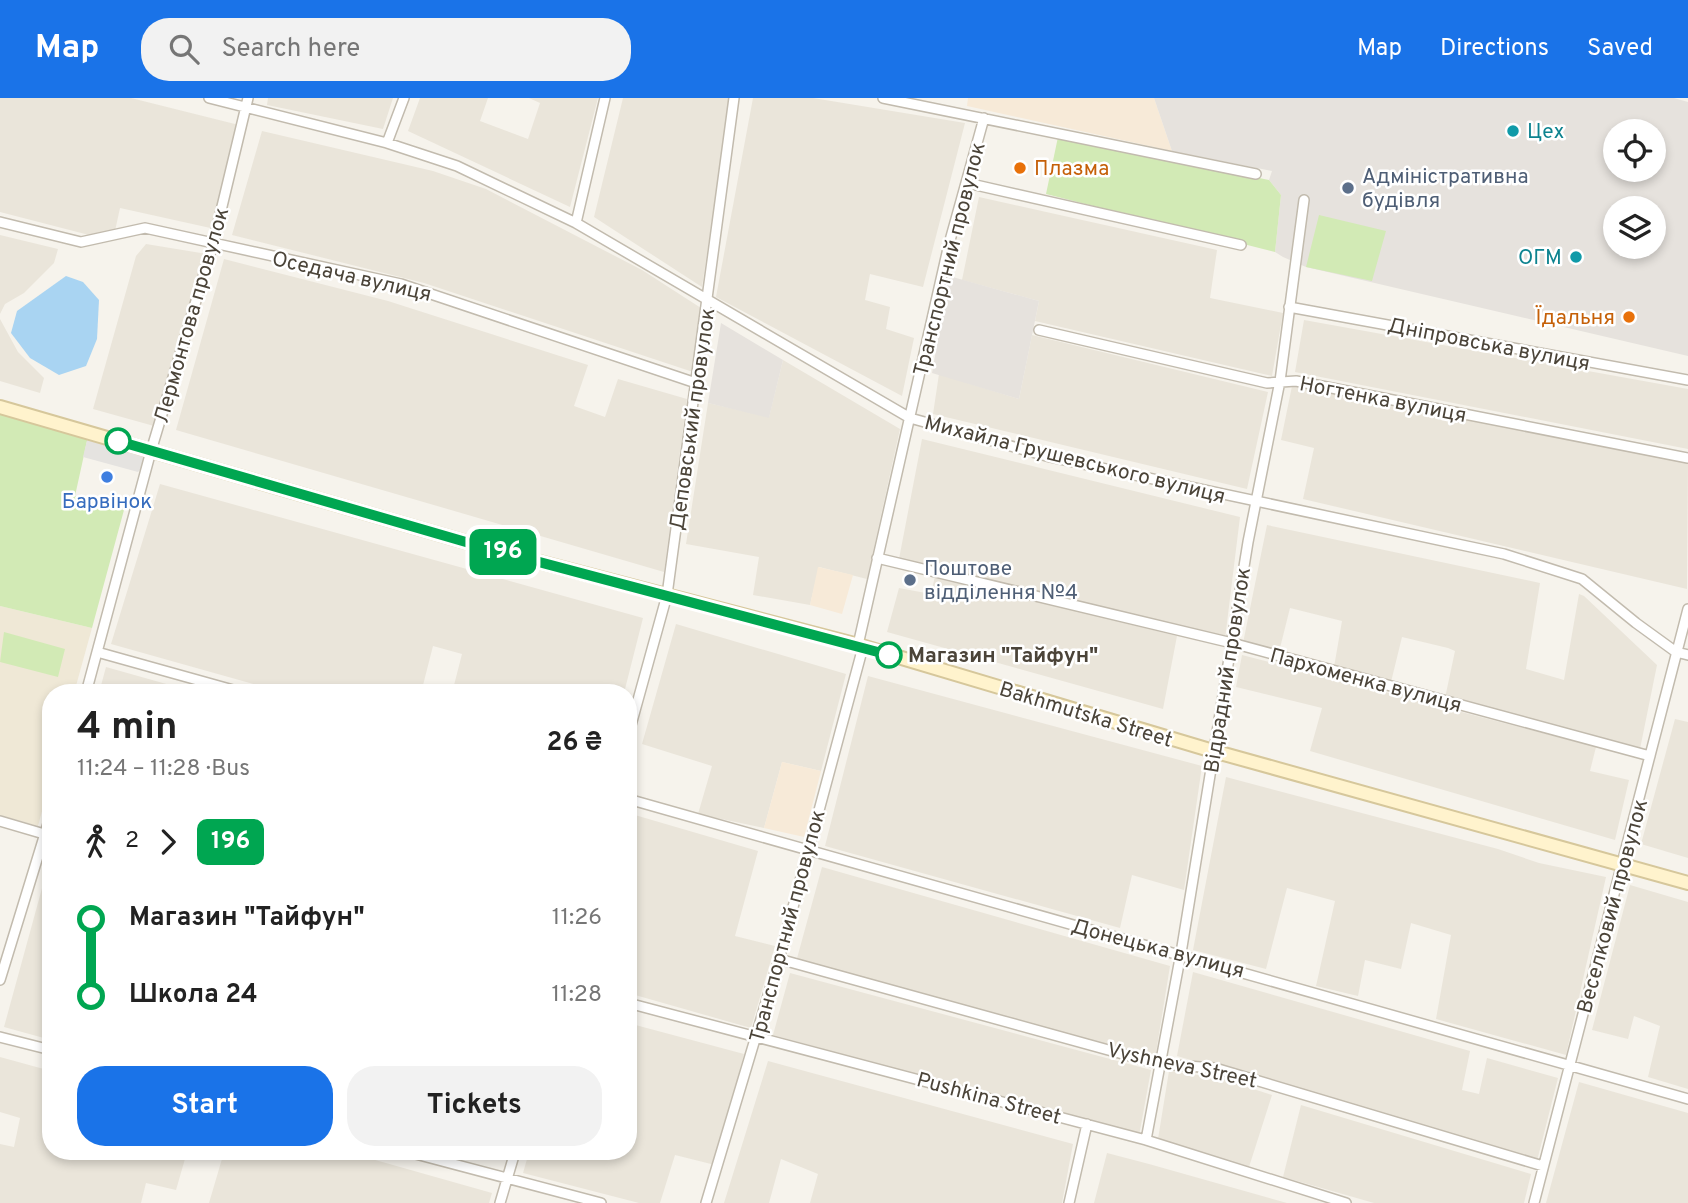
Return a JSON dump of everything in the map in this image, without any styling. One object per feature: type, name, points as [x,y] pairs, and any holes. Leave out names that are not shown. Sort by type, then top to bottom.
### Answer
[{"type":"street","name":"Михайла Грушевського вулиця","points":[[209,98],[247,102],[457,166],[576,223],[910,418],[1050,457],[1255,503],[1504,554],[1582,579],[1676,652],[1688,655]]},
{"type":"street","points":[[387,144],[404,98]]},
{"type":"street","points":[[576,223],[605,98]]},
{"type":"street","name":"Деповський провулок","points":[[637,703],[667,595],[734,98]]},
{"type":"street","points":[[883,98],[1256,174]]},
{"type":"street","name":"Лермонтова провулок","points":[[88,684],[151,451],[213,244],[247,102]]},
{"type":"street","name":"Транспортний провулок","points":[[706,1203],[779,959],[861,646],[877,558],[949,244],[984,118]]},
{"type":"street","points":[[967,183],[1241,245]]},
{"type":"street","name":"Відрадний провулок","points":[[1146,1140],[1181,953],[1255,503],[1280,381],[1304,200]]},
{"type":"street","name":"Оседача вулиця","points":[[0,222],[80,242],[145,228],[401,284],[696,383]]},
{"type":"street","name":"Дніпровська вулиця","points":[[1289,307],[1688,380]]},
{"type":"street","name":"Ногтенка вулиця","points":[[1039,330],[1267,383],[1296,381],[1688,458]]},
{"type":"street","name":"Bakhmutska Street","points":[[0,407],[490,549],[861,646],[1213,751],[1688,883]]},
{"type":"street","name":"Пархоменка вулиця","points":[[877,558],[1231,643],[1650,756]]},
{"type":"street","name":"Веселковий провулок","points":[[1534,1203],[1688,609]]},
{"type":"street","points":[[97,652],[212,684]]},
{"type":"street","name":"Донецька вулиця","points":[[637,802],[1181,953],[1688,1099]]},
{"type":"street","points":[[0,821],[42,833]]},
{"type":"street","points":[[0,979],[42,853]]},
{"type":"street","name":"Vyshneva Street","points":[[779,959],[1159,1064],[1214,1068],[1544,1166]]},
{"type":"street","name":"Pushkina Street","points":[[637,1005],[1146,1140],[1346,1203]]},
{"type":"street","points":[[0,1037],[42,1048]]},
{"type":"street","points":[[1069,1203],[1087,1124]]},
{"type":"street","points":[[436,1160],[601,1203]]},
{"type":"street","points":[[500,1203],[513,1160]]},
{"type":"shaded area","points":[[0,98],[131,98],[239,125],[215,229],[120,208],[115,231],[89,235],[0,212]]},
{"type":"shaded area","points":[[268,98],[393,98],[383,129],[267,105]]},
{"type":"shaded area","points":[[420,98],[488,98],[480,121],[528,139],[540,103],[529,98],[598,98],[570,207],[408,131]]},
{"type":"shaded area","points":[[623,98],[730,98],[702,287],[594,217]]},
{"type":"shaded area","points":[[753,98],[813,98],[965,123],[923,287],[870,274],[865,300],[890,307],[886,329],[914,338],[902,396],[716,297]]},
{"type":"shaded area","points":[[968,98],[1154,98],[1172,151],[967,106]]},
{"type":"shaded area","points":[[1154,98],[1674,98],[1688,102],[1688,356],[1306,267],[1283,257],[1275,252],[1281,195],[1269,180],[1272,171],[1172,151]]},
{"type":"shaded area","points":[[262,131],[433,171],[486,189],[642,270],[701,308],[693,372],[424,283],[232,235]]},
{"type":"shaded area","points":[[979,197],[1217,250],[1210,298],[1283,313],[1272,376],[1035,321],[1039,301],[962,280]]},
{"type":"shaded area","points":[[0,235],[58,249],[54,263],[24,293],[5,304],[0,314]]},
{"type":"shaded area","points":[[146,244],[207,254],[154,426],[93,409],[136,256]]},
{"type":"shaded area","points":[[224,259],[388,301],[588,365],[574,406],[605,417],[618,379],[687,399],[664,572],[176,430]]},
{"type":"shaded area","points":[[949,276],[1039,301],[1019,399],[932,373]]},
{"type":"shaded area","points":[[0,319],[18,352],[44,378],[40,393],[0,381]]},
{"type":"shaded area","points":[[1304,320],[1688,389],[1688,449],[1295,372]]},
{"type":"shaded area","points":[[721,323],[783,360],[769,418],[708,403]]},
{"type":"shaded area","points":[[1032,335],[1268,392],[1247,489],[933,414],[939,374],[1019,399]]},
{"type":"shaded area","points":[[783,360],[900,429],[867,579],[819,567],[810,605],[753,595],[759,557],[686,544],[708,403],[769,417]]},
{"type":"shaded area","points":[[1292,386],[1688,463],[1687,589],[1303,499],[1314,448],[1281,440]]},
{"type":"shaded area","points":[[89,432],[156,452],[138,472],[83,457]]},
{"type":"shaded area","points":[[922,439],[1240,517],[1225,639],[899,559]]},
{"type":"shaded area","points":[[160,484],[643,618],[626,684],[454,684],[462,654],[433,646],[423,684],[253,684],[111,644]]},
{"type":"shaded area","points":[[1267,525],[1540,583],[1526,669],[1564,680],[1579,594],[1584,596],[1657,665],[1640,749],[1445,698],[1455,651],[1448,648],[1402,637],[1391,682],[1334,667],[1342,621],[1290,608],[1279,652],[1243,643]]},
{"type":"shaded area","points":[[818,567],[853,575],[842,614],[810,605]]},
{"type":"shaded area","points":[[935,576],[1177,636],[1163,709],[887,632],[899,588],[931,594]]},
{"type":"shaded area","points":[[0,606],[92,628],[76,684],[42,684],[42,811],[38,826],[0,815]]},
{"type":"shaded area","points":[[676,624],[846,674],[821,771],[782,762],[764,828],[698,814],[712,766],[642,744]]},
{"type":"shaded area","points":[[1242,655],[1596,747],[1590,771],[1629,780],[1615,840],[1310,751],[1322,708],[1236,687]]},
{"type":"shaded area","points":[[106,667],[166,684],[101,684]]},
{"type":"shaded area","points":[[868,676],[1202,766],[1184,890],[1132,875],[1120,928],[825,846]]},
{"type":"shaded area","points":[[1675,719],[1688,722],[1688,858],[1641,844]]},
{"type":"shaded area","points":[[782,762],[821,771],[804,837],[764,828]]},
{"type":"shaded area","points":[[1226,777],[1498,849],[1539,863],[1606,877],[1566,1055],[1436,1019],[1451,935],[1411,923],[1401,969],[1365,960],[1358,996],[1316,986],[1335,901],[1287,888],[1266,969],[1193,950]]},
{"type":"shaded area","points":[[637,816],[758,851],[735,936],[775,946],[751,1028],[637,996]]},
{"type":"shaded area","points":[[822,867],[1170,966],[1155,1059],[796,962]]},
{"type":"shaded area","points":[[1630,885],[1688,902],[1688,1089],[1648,1077],[1660,1026],[1634,1016],[1628,1039],[1592,1030]]},
{"type":"shaded area","points":[[42,888],[42,1038],[4,1027]]},
{"type":"shaded area","points":[[1193,972],[1470,1051],[1462,1090],[1479,1094],[1487,1058],[1558,1078],[1537,1161],[1177,1056]]},
{"type":"shaded area","points":[[790,973],[1151,1070],[1139,1136],[773,1035]]},
{"type":"shaded area","points":[[637,1025],[744,1054],[715,1165],[675,1155],[660,1203],[639,1203],[523,1173],[527,1160],[637,1160]]},
{"type":"shaded area","points":[[0,1057],[42,1069],[42,1160],[185,1160],[176,1190],[146,1183],[141,1203],[0,1203],[0,1144],[14,1147],[20,1118],[0,1112]]},
{"type":"shaded area","points":[[768,1061],[1073,1144],[1062,1203],[810,1203],[818,1174],[781,1159],[769,1203],[724,1203]]},
{"type":"shaded area","points":[[1169,1071],[1219,1078],[1272,1095],[1249,1167],[1158,1139]]},
{"type":"shaded area","points":[[1579,1082],[1688,1113],[1688,1203],[1546,1203]]},
{"type":"shaded area","points":[[1301,1105],[1531,1174],[1524,1203],[1374,1203],[1283,1177]]},
{"type":"shaded area","points":[[1107,1153],[1149,1164],[1287,1203],[1094,1203]]},
{"type":"shaded area","points":[[222,1160],[375,1160],[492,1193],[489,1203],[209,1203]]},
{"type":"green space","points":[[1058,137],[1269,180],[1281,195],[1275,252],[1046,194]]},
{"type":"green space","points":[[1319,215],[1386,231],[1372,281],[1306,267]]},
{"type":"green space","points":[[0,409],[89,432],[75,496],[124,510],[92,628],[0,606]]},
{"type":"green space","points":[[4,632],[65,649],[58,677],[0,662]]},
{"type":"water","points":[[66,276],[83,282],[99,300],[97,339],[86,366],[59,375],[30,358],[11,333],[17,311]]},
{"type":"bus line","name":"196","points":[[118,441],[490,549],[889,655]]},
{"type":"place","name":"Цех","points":[[1513,131]]},
{"type":"place","name":"Плазма","points":[[1020,168]]},
{"type":"place","name":"Адміністративна будівля","points":[[1348,188]]},
{"type":"place","name":"ОГМ","points":[[1576,257]]},
{"type":"place","name":"Їдальня","points":[[1629,317]]},
{"type":"place","name":"Барвінок","points":[[107,477]]},
{"type":"place","name":"Поштове відділення №4","points":[[910,580]]},
{"type":"place","name":"Магазин \"Тайфун\"","points":[[889,655]]}]
